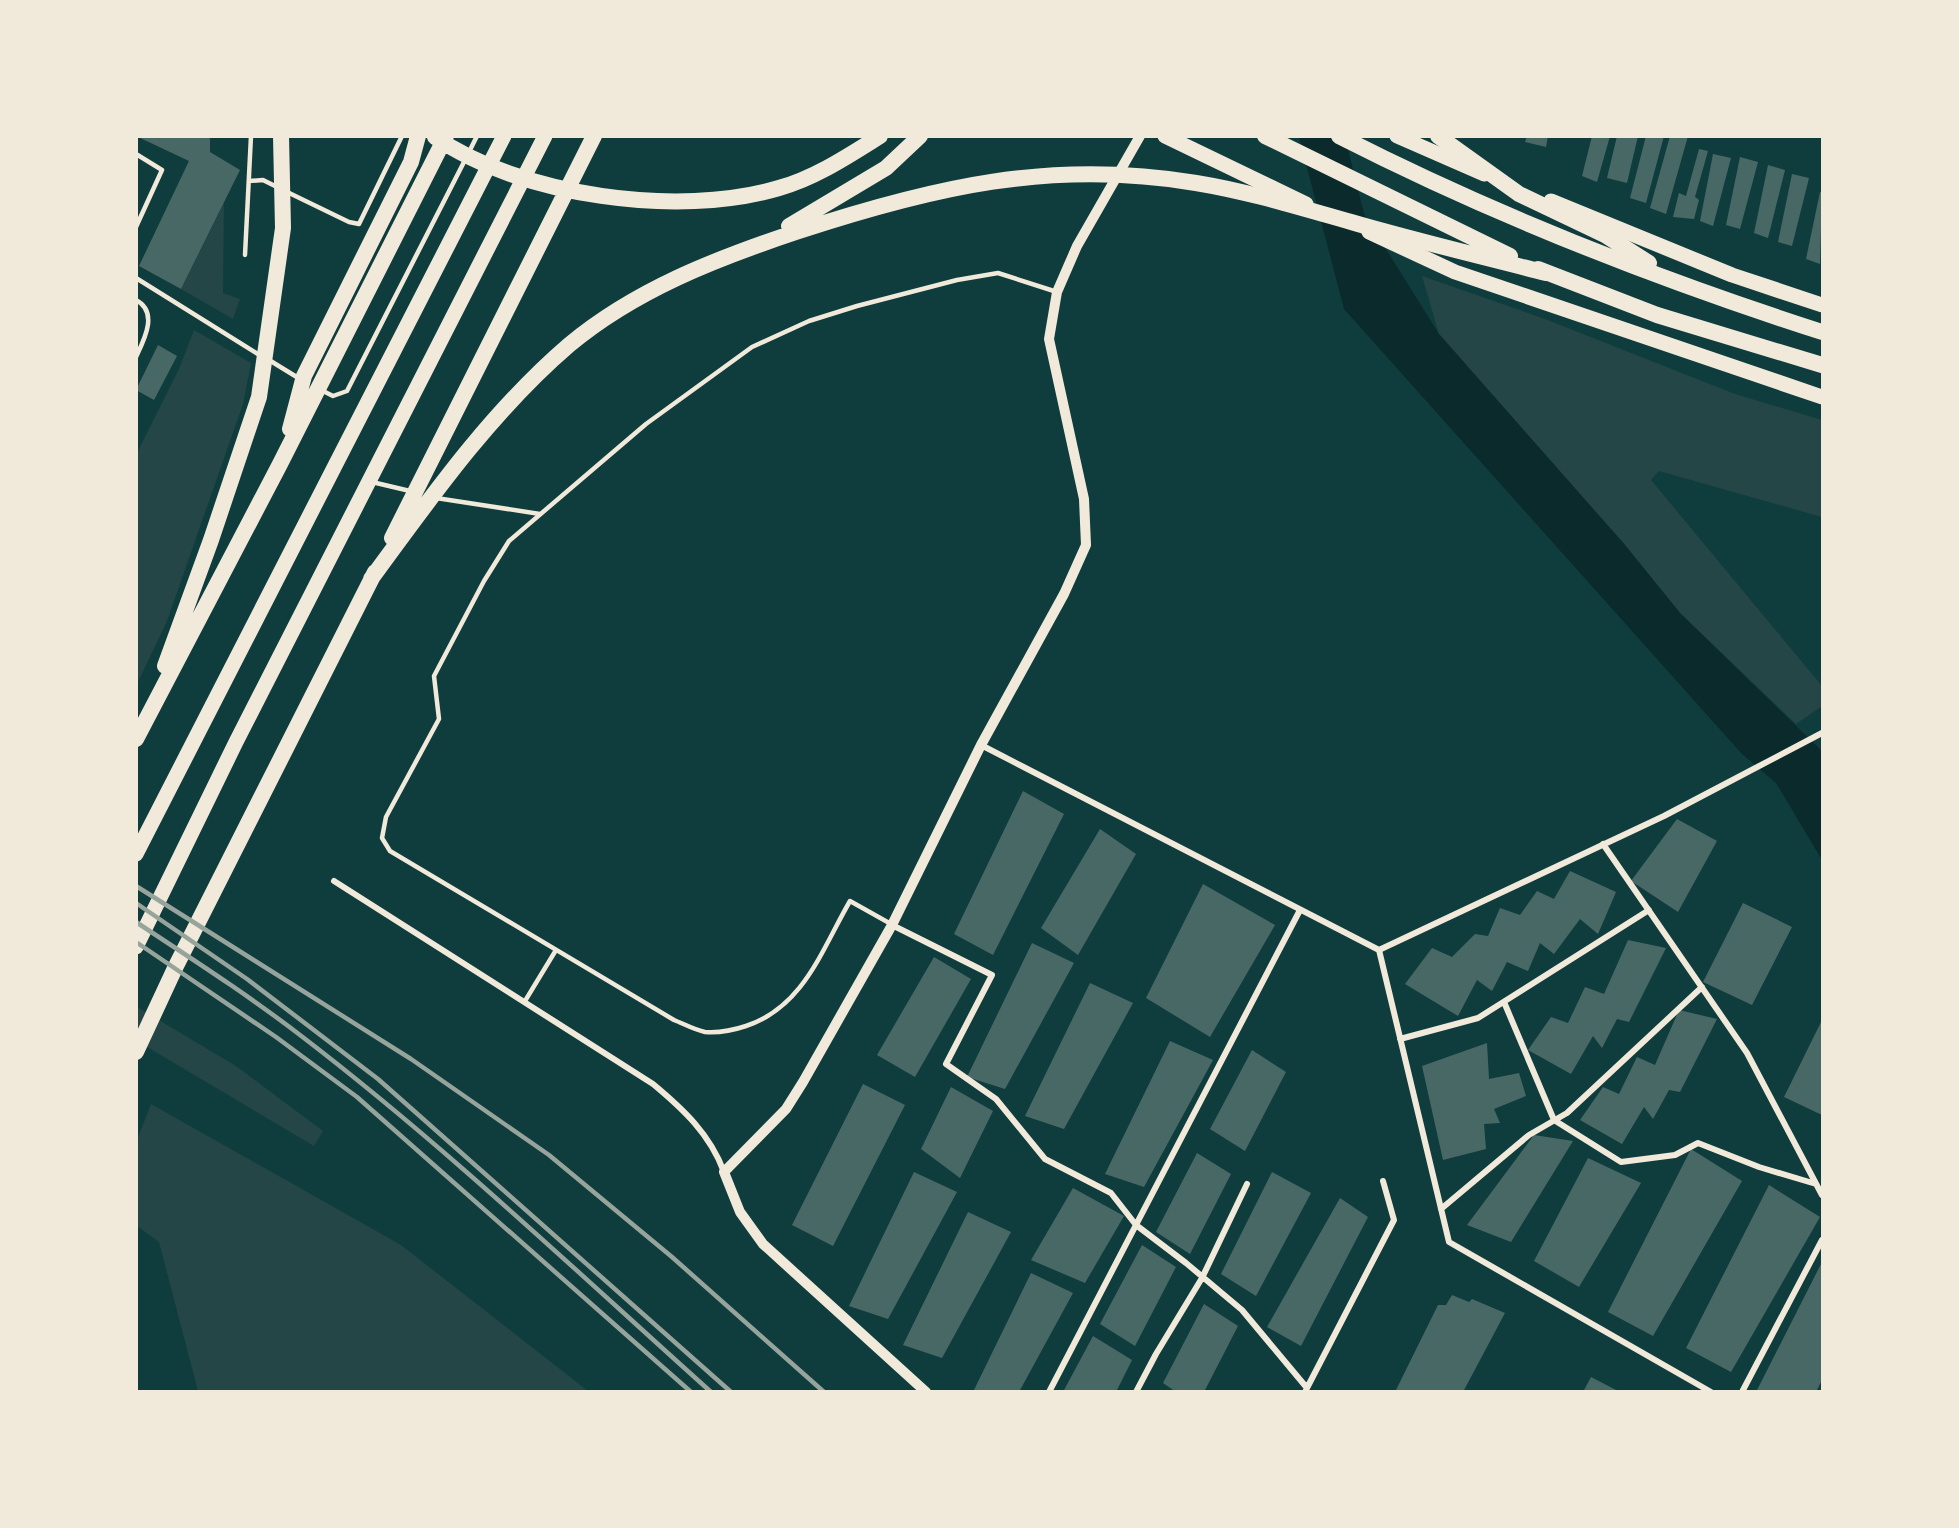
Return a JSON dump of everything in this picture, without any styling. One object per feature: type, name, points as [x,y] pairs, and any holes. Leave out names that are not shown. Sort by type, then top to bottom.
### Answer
[{"type":"highway","points":[[138,735],[212,540],[259,397],[283,228],[281,136]]},
{"type":"highway","points":[[280,464],[304,376],[411,162],[418,136]]},
{"type":"highway","points":[[434,136],[461,155],[544,184],[622,200],[669,202],[737,197],[780,188],[836,163],[880,136]]},
{"type":"highway","points":[[138,735],[280,464],[446,136]]},
{"type":"highway","points":[[136,1052],[181,955],[594,136]]},
{"type":"highway","points":[[757,245],[886,168],[920,136]]},
{"type":"highway","points":[[1265,136],[1434,221],[1546,273],[1657,315],[1822,365]]},
{"type":"highway","points":[[1339,136],[1417,176],[1690,288],[1822,332]]},
{"type":"highway","points":[[1438,136],[1519,194],[1605,235],[1690,288]]},
{"type":"highway","points":[[371,579],[477,440],[515,397],[572,343],[621,308],[668,281],[757,245],[871,207],[961,186],[1017,177],[1133,175],[1198,183],[1259,196],[1546,273]]},
{"type":"main road","points":[[136,854],[504,136]]},
{"type":"main road","points":[[136,947],[236,742],[545,136]]},
{"type":"main road","points":[[1165,136],[1262,184],[1455,272],[1822,397]]},
{"type":"main road","points":[[1397,136],[1732,275],[1822,305]]},
{"type":"street","points":[[724,1172],[786,1109],[892,925],[981,745],[1064,594],[1086,545],[1084,499],[1049,339],[1057,292],[1077,246],[1140,136]]},
{"type":"street","points":[[1379,950],[1603,844],[1821,734]]},
{"type":"street","points":[[981,745],[1379,950],[1449,1242],[1711,1392]]},
{"type":"street","points":[[1603,844],[1747,1053],[1822,1195]]},
{"type":"street","points":[[333,881],[653,1084],[686,1111],[717,1152],[740,1212],[763,1244],[926,1392]]},
{"type":"street","points":[[1049,1392],[1300,910]]},
{"type":"street","points":[[1400,1039],[1478,1017],[1649,910]]},
{"type":"street","points":[[892,925],[992,975],[946,1064],[996,1099],[1045,1159],[1111,1193],[1136,1225],[1242,1310],[1306,1390],[1394,1220],[1383,1181]]},
{"type":"street","points":[[1441,1209],[1529,1135],[1567,1113],[1702,987]]},
{"type":"street","points":[[1504,1002],[1554,1120],[1621,1162],[1675,1155],[1698,1143],[1759,1167],[1816,1184]]},
{"type":"street","points":[[1136,1392],[1202,1278],[1247,1184]]},
{"type":"street","points":[[1742,1392],[1822,1240]]},
{"type":"lane","points":[[245,255],[251,136]]},
{"type":"lane","points":[[249,181],[263,180],[348,222],[359,224],[402,136]]},
{"type":"lane","points":[[314,386],[333,396],[347,391],[477,136]]},
{"type":"lane","points":[[136,154],[162,170],[136,227]]},
{"type":"lane","points":[[892,925],[850,901],[811,975],[788,1003],[766,1020],[732,1030],[705,1032],[674,1020],[390,851],[382,838],[386,817],[439,719],[434,676],[484,581],[509,541],[646,424],[752,346],[809,321],[946,283],[998,273],[1057,292]]},
{"type":"lane","points":[[136,278],[305,381]]},
{"type":"lane","points":[[136,300],[142,303],[149,315],[147,333],[136,357]]},
{"type":"lane","points":[[369,481],[447,500],[540,514]]},
{"type":"lane","points":[[525,1001],[556,950]]},
{"type":"shaded area","points":[[1299,137],[1345,137],[1364,214],[1439,334],[1625,545],[1680,613],[1822,751],[1822,860],[1776,783],[1742,754],[1344,309]]},
{"type":"shaded area","points":[[224,203],[223,293],[240,299],[233,319],[181,289]]},
{"type":"shaded area","points":[[1422,276],[1545,319],[1735,394],[1822,420],[1822,517],[1659,471],[1651,480],[1822,686],[1822,706],[1796,724],[1680,613],[1625,545],[1439,334]]},
{"type":"shaded area","points":[[194,330],[251,363],[243,404],[167,621],[137,684],[137,453],[179,369]]},
{"type":"shaded area","points":[[137,1007],[236,1066],[323,1131],[314,1146],[137,1041]]},
{"type":"shaded area","points":[[151,1104],[401,1245],[588,1391],[198,1391],[159,1242],[137,1226],[137,1140]]},
{"type":"building","points":[[136,136],[210,136],[210,152],[240,170],[181,289],[139,266],[189,161]]},
{"type":"building","points":[[1527,136],[1548,136],[1546,147],[1525,142]]},
{"type":"building","points":[[1592,136],[1610,136],[1597,182],[1582,176]]},
{"type":"building","points":[[1617,136],[1638,136],[1627,183],[1607,178]]},
{"type":"building","points":[[1646,136],[1664,136],[1646,203],[1630,198]]},
{"type":"building","points":[[1670,136],[1688,136],[1666,214],[1650,208]]},
{"type":"building","points":[[1699,149],[1708,151],[1695,197],[1699,200],[1694,219],[1673,217],[1679,193],[1686,196]]},
{"type":"building","points":[[1713,154],[1731,158],[1713,226],[1700,221]]},
{"type":"building","points":[[1740,157],[1758,162],[1740,229],[1726,225]]},
{"type":"building","points":[[1768,165],[1785,170],[1768,238],[1754,233]]},
{"type":"building","points":[[1792,174],[1809,178],[1792,246],[1778,242]]},
{"type":"building","points":[[1820,192],[1822,192],[1820,264],[1806,259]]},
{"type":"building","points":[[158,345],[177,356],[154,400],[136,390]]},
{"type":"building","points":[[1023,791],[1064,814],[993,955],[954,934]]},
{"type":"building","points":[[1677,819],[1717,841],[1678,912],[1631,881]]},
{"type":"building","points":[[1100,829],[1136,854],[1078,955],[1041,928]]},
{"type":"building","points":[[1570,871],[1616,892],[1598,934],[1580,919],[1554,954],[1540,943],[1528,971],[1507,962],[1492,991],[1477,980],[1458,1016],[1405,984],[1432,948],[1452,957],[1475,934],[1488,936],[1500,908],[1520,915],[1537,891],[1554,899]]},
{"type":"building","points":[[1203,884],[1275,925],[1210,1037],[1146,998]]},
{"type":"building","points":[[1743,903],[1792,927],[1752,1005],[1703,982]]},
{"type":"building","points":[[1628,940],[1666,948],[1629,1022],[1617,1019],[1602,1048],[1593,1036],[1571,1074],[1528,1050],[1551,1017],[1568,1023],[1585,987],[1604,994]]},
{"type":"building","points":[[1032,943],[1074,963],[1005,1089],[967,1077]]},
{"type":"building","points":[[934,957],[971,979],[915,1077],[877,1055]]},
{"type":"building","points":[[1090,983],[1133,1003],[1064,1129],[1025,1116]]},
{"type":"building","points":[[1679,1010],[1717,1019],[1680,1092],[1669,1090],[1653,1119],[1644,1107],[1622,1144],[1580,1120],[1603,1087],[1619,1094],[1637,1057],[1655,1065]]},
{"type":"building","points":[[1822,1020],[1822,1115],[1784,1097]]},
{"type":"building","points":[[1170,1041],[1213,1060],[1144,1187],[1105,1174]]},
{"type":"building","points":[[1487,1043],[1489,1079],[1519,1073],[1526,1096],[1494,1109],[1500,1123],[1484,1124],[1486,1149],[1443,1160],[1422,1066]]},
{"type":"building","points":[[1252,1050],[1286,1072],[1245,1151],[1210,1129]]},
{"type":"building","points":[[863,1084],[905,1105],[833,1246],[792,1225]]},
{"type":"building","points":[[951,1087],[993,1111],[960,1178],[921,1149]]},
{"type":"building","points":[[1534,1135],[1573,1141],[1511,1242],[1467,1225]]},
{"type":"building","points":[[1691,1149],[1742,1181],[1653,1336],[1608,1312]]},
{"type":"building","points":[[1197,1153],[1231,1174],[1190,1254],[1156,1232]]},
{"type":"building","points":[[1588,1158],[1641,1183],[1579,1287],[1534,1261]]},
{"type":"building","points":[[914,1172],[957,1192],[888,1319],[849,1306]]},
{"type":"building","points":[[1272,1172],[1311,1193],[1256,1296],[1221,1274]]},
{"type":"building","points":[[1769,1185],[1820,1217],[1731,1372],[1686,1348]]},
{"type":"building","points":[[1073,1188],[1124,1216],[1085,1283],[1031,1260]]},
{"type":"building","points":[[1340,1198],[1368,1217],[1301,1346],[1267,1327]]},
{"type":"building","points":[[968,1212],[1011,1232],[942,1358],[903,1345]]},
{"type":"building","points":[[1142,1245],[1176,1267],[1135,1346],[1100,1324]]},
{"type":"building","points":[[1822,1262],[1822,1380],[1816,1392],[1756,1392]]},
{"type":"building","points":[[1031,1273],[1073,1293],[1019,1392],[973,1392]]},
{"type":"building","points":[[1452,1295],[1469,1302],[1472,1299],[1505,1313],[1463,1392],[1395,1392],[1438,1305],[1446,1305]]},
{"type":"building","points":[[1204,1304],[1238,1326],[1204,1392],[1176,1392],[1163,1383]]},
{"type":"building","points":[[1093,1336],[1132,1360],[1116,1392],[1063,1392]]},
{"type":"building","points":[[1591,1377],[1620,1392],[1583,1392]]},
{"type":"railway","points":[[136,886],[411,1059],[549,1155],[672,1257],[824,1392]]},
{"type":"railway","points":[[136,903],[247,979],[378,1079],[731,1392]]},
{"type":"railway","points":[[136,922],[220,977],[300,1035],[406,1120],[509,1209],[711,1392]]},
{"type":"railway","points":[[136,942],[276,1037],[357,1097],[691,1392]]}]
